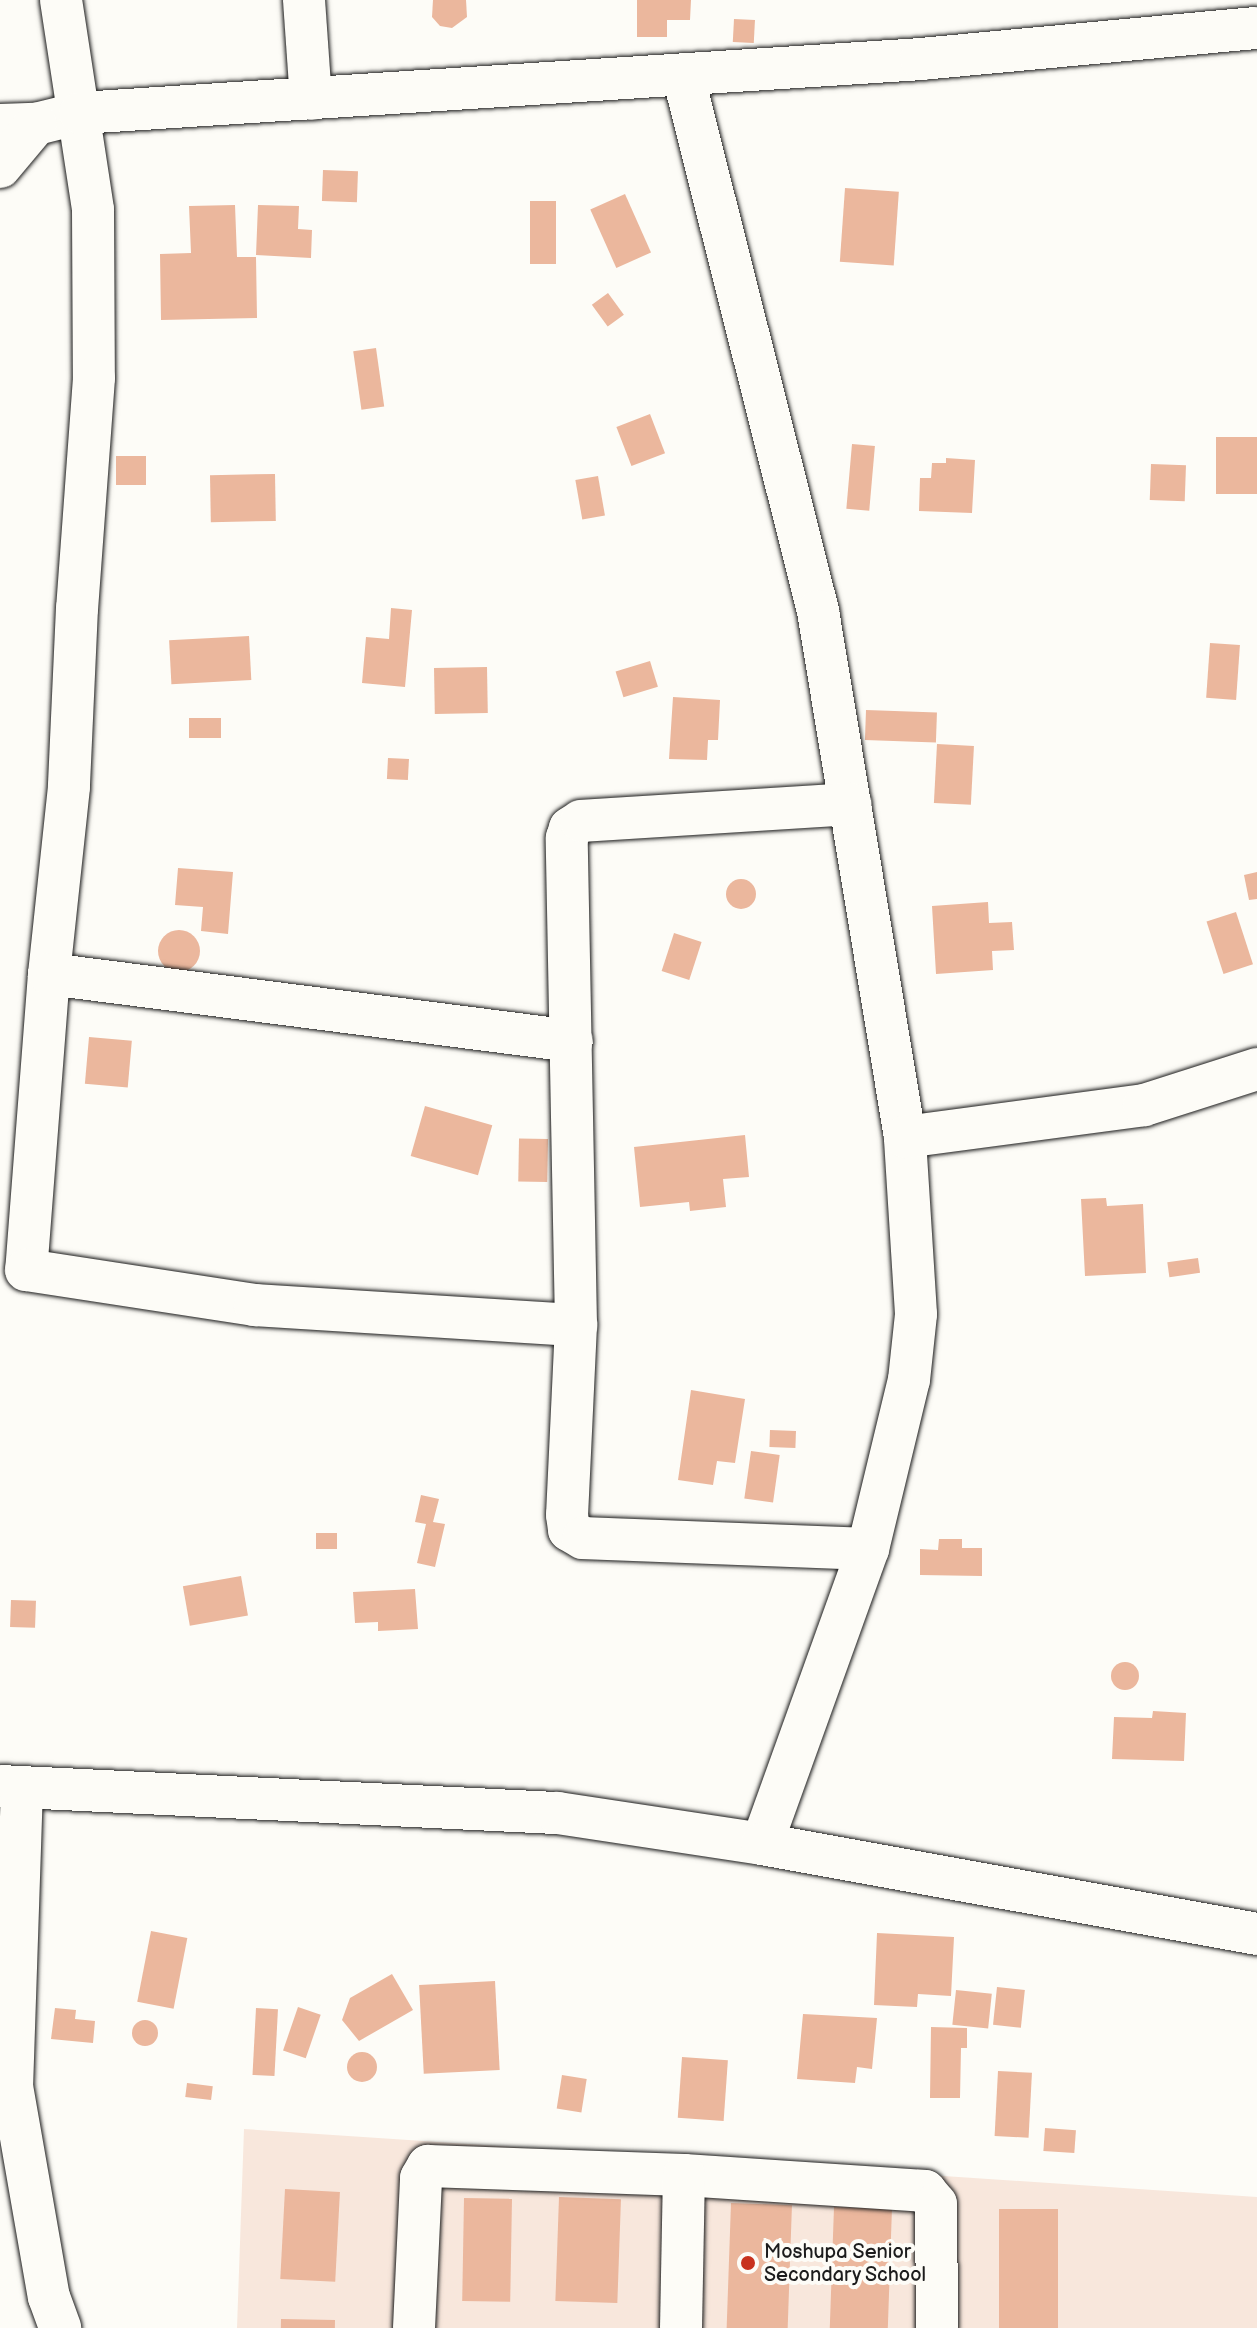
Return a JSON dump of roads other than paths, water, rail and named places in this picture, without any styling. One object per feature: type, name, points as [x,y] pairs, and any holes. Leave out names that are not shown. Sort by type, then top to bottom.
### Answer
[{"type":"street","points":[[61,0],[93,210],[94,378],[77,608],[69,787],[13,1266],[255,1305],[576,1325]]},
{"type":"street","points":[[304,0],[311,99]]},
{"type":"street","points":[[0,167],[18,124],[80,113],[921,59],[1257,28]]},
{"type":"street","points":[[683,75],[818,611],[905,1137],[916,1314],[909,1380],[868,1549],[762,1844]]},
{"type":"street","points":[[850,804],[581,821],[570,828],[567,838],[576,1325],[567,1515],[569,1530],[583,1538],[868,1549]]},
{"type":"street","points":[[49,974],[572,1041]]},
{"type":"street","points":[[905,1137],[1144,1105],[1257,1069]]},
{"type":"street","points":[[60,2328],[49,2297],[12,2086],[11,1786],[516,1809],[762,1844],[1257,1934]]},
{"type":"street","points":[[414,2328],[421,2178],[428,2166],[684,2175],[925,2191],[936,2204],[937,2328]]},
{"type":"street","points":[[681,2328],[684,2175]]},
{"type":"place","name":"Moshupa Senior Secondary School","points":[[748,2263]]}]
